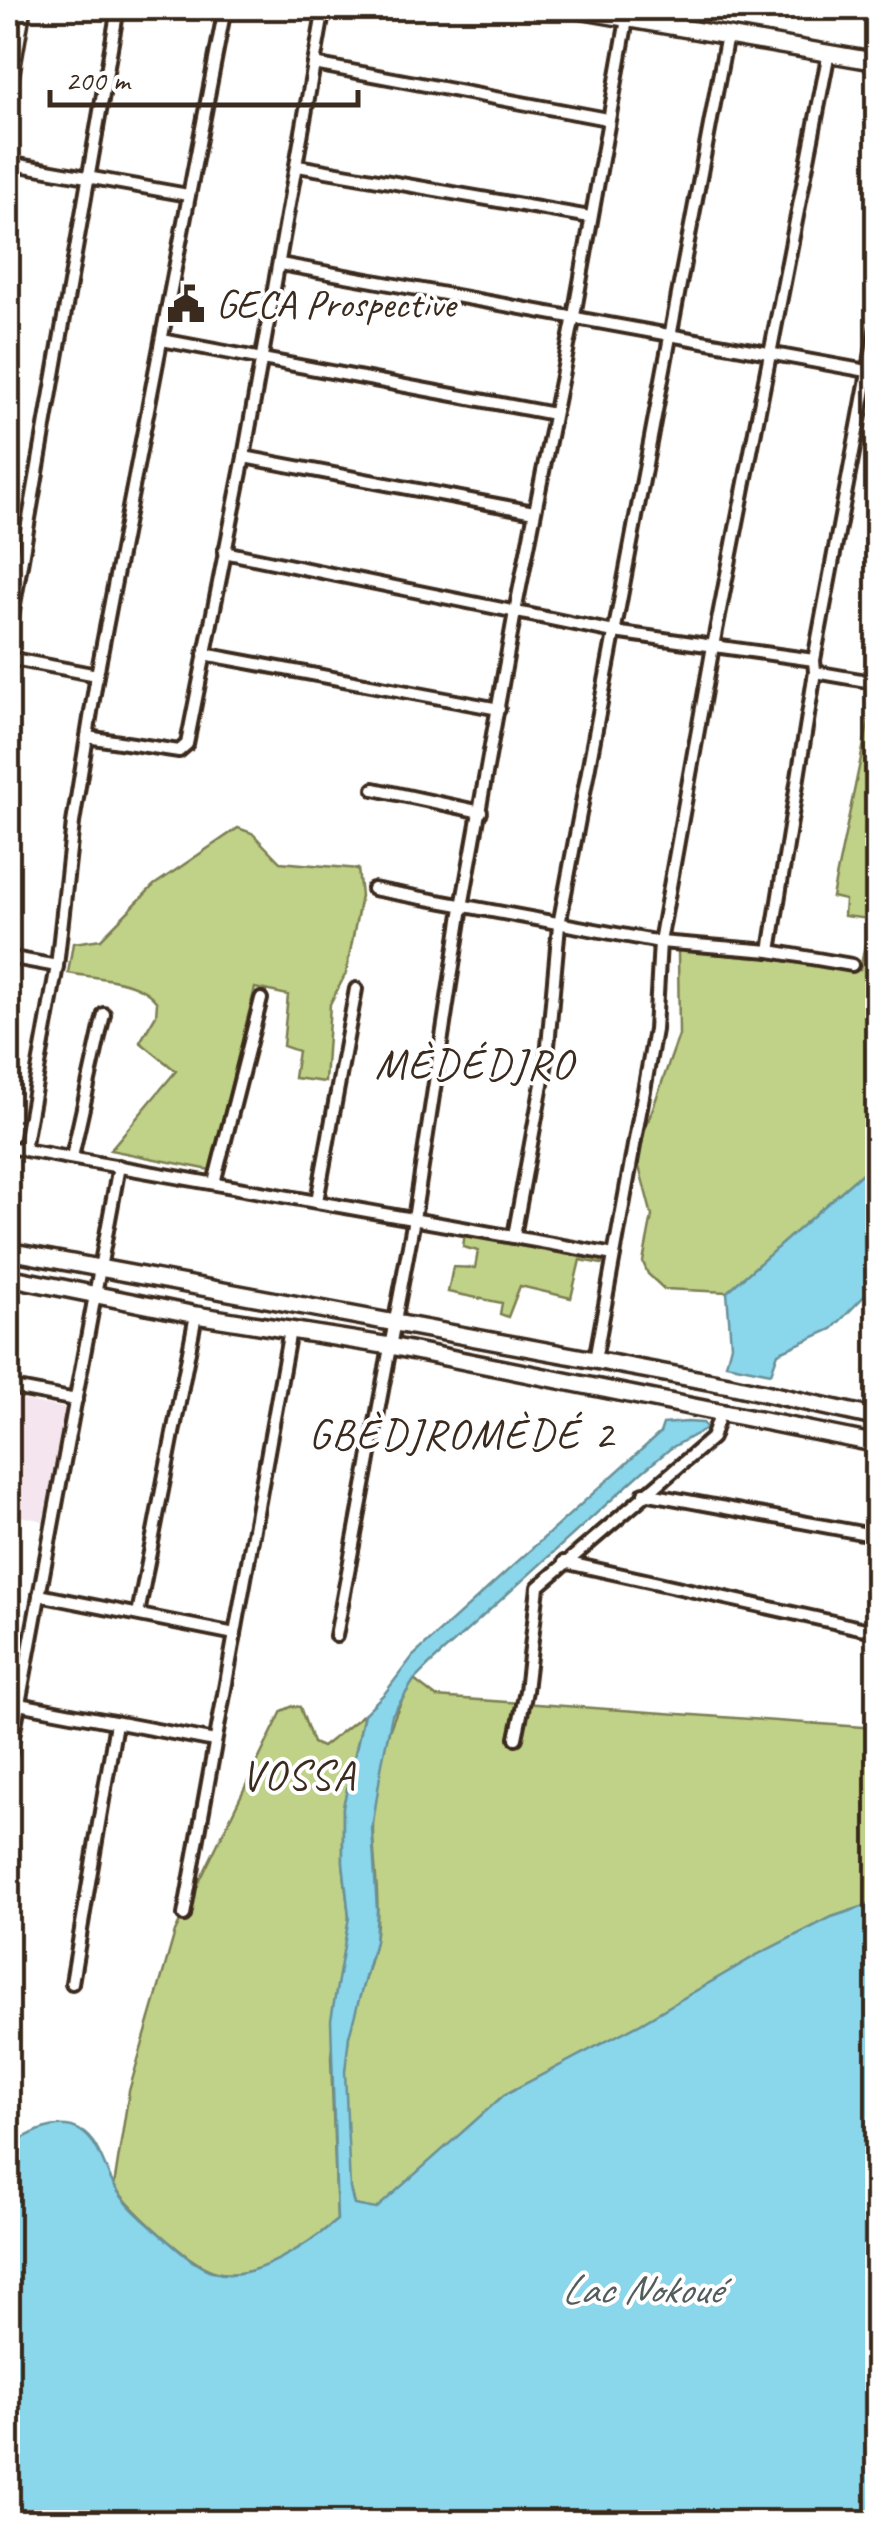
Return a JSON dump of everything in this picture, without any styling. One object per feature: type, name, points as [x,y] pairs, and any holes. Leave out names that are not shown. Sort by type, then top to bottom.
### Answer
[{"type":"street","points":[[8,89],[22,8]]},
{"type":"street","points":[[8,639],[118,8]]},
{"type":"street","points":[[24,1149],[57,966],[87,737],[225,8]]},
{"type":"street","points":[[87,737],[184,750],[188,744],[280,264],[324,8]]},
{"type":"street","points":[[567,8],[628,14],[878,62]]},
{"type":"street","points":[[336,1636],[414,1219],[462,907],[514,612],[574,316],[628,14]]},
{"type":"street","points":[[514,1236],[548,1058],[559,925],[728,36]]},
{"type":"street","points":[[595,1360],[655,1030],[660,942],[828,52]]},
{"type":"street","points":[[314,64],[608,119]]},
{"type":"street","points":[[8,163],[188,195]]},
{"type":"street","points":[[298,166],[590,217]]},
{"type":"street","points":[[280,264],[873,372]]},
{"type":"street","points":[[770,951],[815,666],[873,372],[878,320]]},
{"type":"street","points":[[162,340],[554,414]]},
{"type":"street","points":[[244,458],[534,512]]},
{"type":"street","points":[[224,552],[614,632],[815,666],[878,683]]},
{"type":"street","points":[[204,654],[498,709]]},
{"type":"street","points":[[8,658],[98,675]]},
{"type":"street","points":[[374,788],[481,812]]},
{"type":"street","points":[[373,889],[660,942],[770,951],[852,965]]},
{"type":"street","points":[[8,957],[57,966]]},
{"type":"street","points":[[317,1201],[356,989]]},
{"type":"street","points":[[214,1183],[260,999]]},
{"type":"street","points":[[72,1158],[104,1014]]},
{"type":"street","points":[[8,1147],[614,1255]]},
{"type":"street","points":[[8,1763],[13,1703],[39,1595],[119,1166]]},
{"type":"street","points":[[8,1251],[394,1321],[878,1418]]},
{"type":"street","points":[[8,1278],[196,1315],[390,1346],[878,1444]]},
{"type":"street","points":[[138,1614],[196,1315]]},
{"type":"street","points":[[184,1915],[290,1330]]},
{"type":"street","points":[[8,1387],[76,1400]]},
{"type":"street","points":[[516,1738],[526,1691],[538,1587],[712,1438],[720,1414]]},
{"type":"street","points":[[644,1493],[878,1536]]},
{"type":"street","points":[[564,1562],[878,1632]]},
{"type":"street","points":[[39,1595],[235,1634]]},
{"type":"street","points":[[13,1703],[215,1742]]},
{"type":"street","points":[[72,1982],[116,1723]]},
{"type":"shaded area","points":[[8,1397],[67,1409],[43,1521],[8,1513]]},
{"type":"green space","points":[[877,681],[877,1160],[727,1292],[664,1289],[648,1274],[643,1262],[652,1216],[636,1155],[679,1035],[678,950],[770,956],[860,970],[870,919],[844,916],[845,900],[832,897]]},
{"type":"green space","points":[[238,828],[252,833],[280,862],[358,869],[361,896],[346,973],[330,1004],[325,1082],[294,1078],[298,1051],[283,1046],[288,995],[255,988],[210,1170],[110,1150],[176,1071],[140,1042],[156,1015],[157,1003],[129,984],[68,973],[73,943],[101,939],[154,885]]},
{"type":"green space","points":[[465,1232],[604,1257],[602,1264],[580,1260],[571,1298],[520,1286],[508,1317],[500,1314],[502,1303],[448,1292],[453,1267],[475,1268],[478,1251],[463,1247]]},
{"type":"green space","points":[[414,1680],[436,1697],[877,1728],[877,1902],[832,1917],[757,1955],[641,2023],[504,2095],[376,2210],[354,2205],[350,2189],[345,2132],[346,2055],[377,1927],[373,1833],[378,1774],[388,1733]]},
{"type":"green space","points":[[300,1707],[313,1743],[322,1747],[364,1714],[343,1807],[349,1917],[331,2056],[337,2220],[279,2259],[228,2274],[213,2271],[184,2254],[139,2215],[114,2186],[129,2091],[175,1932],[282,1711]]},
{"type":"water","points":[[877,1160],[877,1283],[832,1329],[778,1353],[771,1373],[726,1364],[731,1345],[727,1292]]},
{"type":"water","name":"Lac Nokoué","points":[[703,1423],[707,1428],[671,1448],[641,1473],[429,1665],[414,1680],[392,1715],[372,1829],[375,1941],[349,2036],[345,2071],[350,2189],[354,2205],[376,2209],[504,2095],[641,2023],[757,1955],[832,1917],[877,1902],[877,2522],[8,2522],[8,2146],[55,2126],[81,2131],[94,2144],[115,2187],[131,2208],[187,2257],[214,2272],[229,2274],[262,2267],[312,2240],[337,2220],[331,2020],[349,1917],[343,1807],[364,1714],[413,1656],[660,1433],[663,1424]]},
{"type":"place","name":"GECA Prospective","points":[[186,304]]},
{"type":"district","name":"MÈDÉDJRO","points":[[475,1064]]},
{"type":"district","name":"GBÈDJROMÈDÉ 2","points":[[462,1434]]},
{"type":"district","name":"VOSSA","points":[[299,1775]]}]
